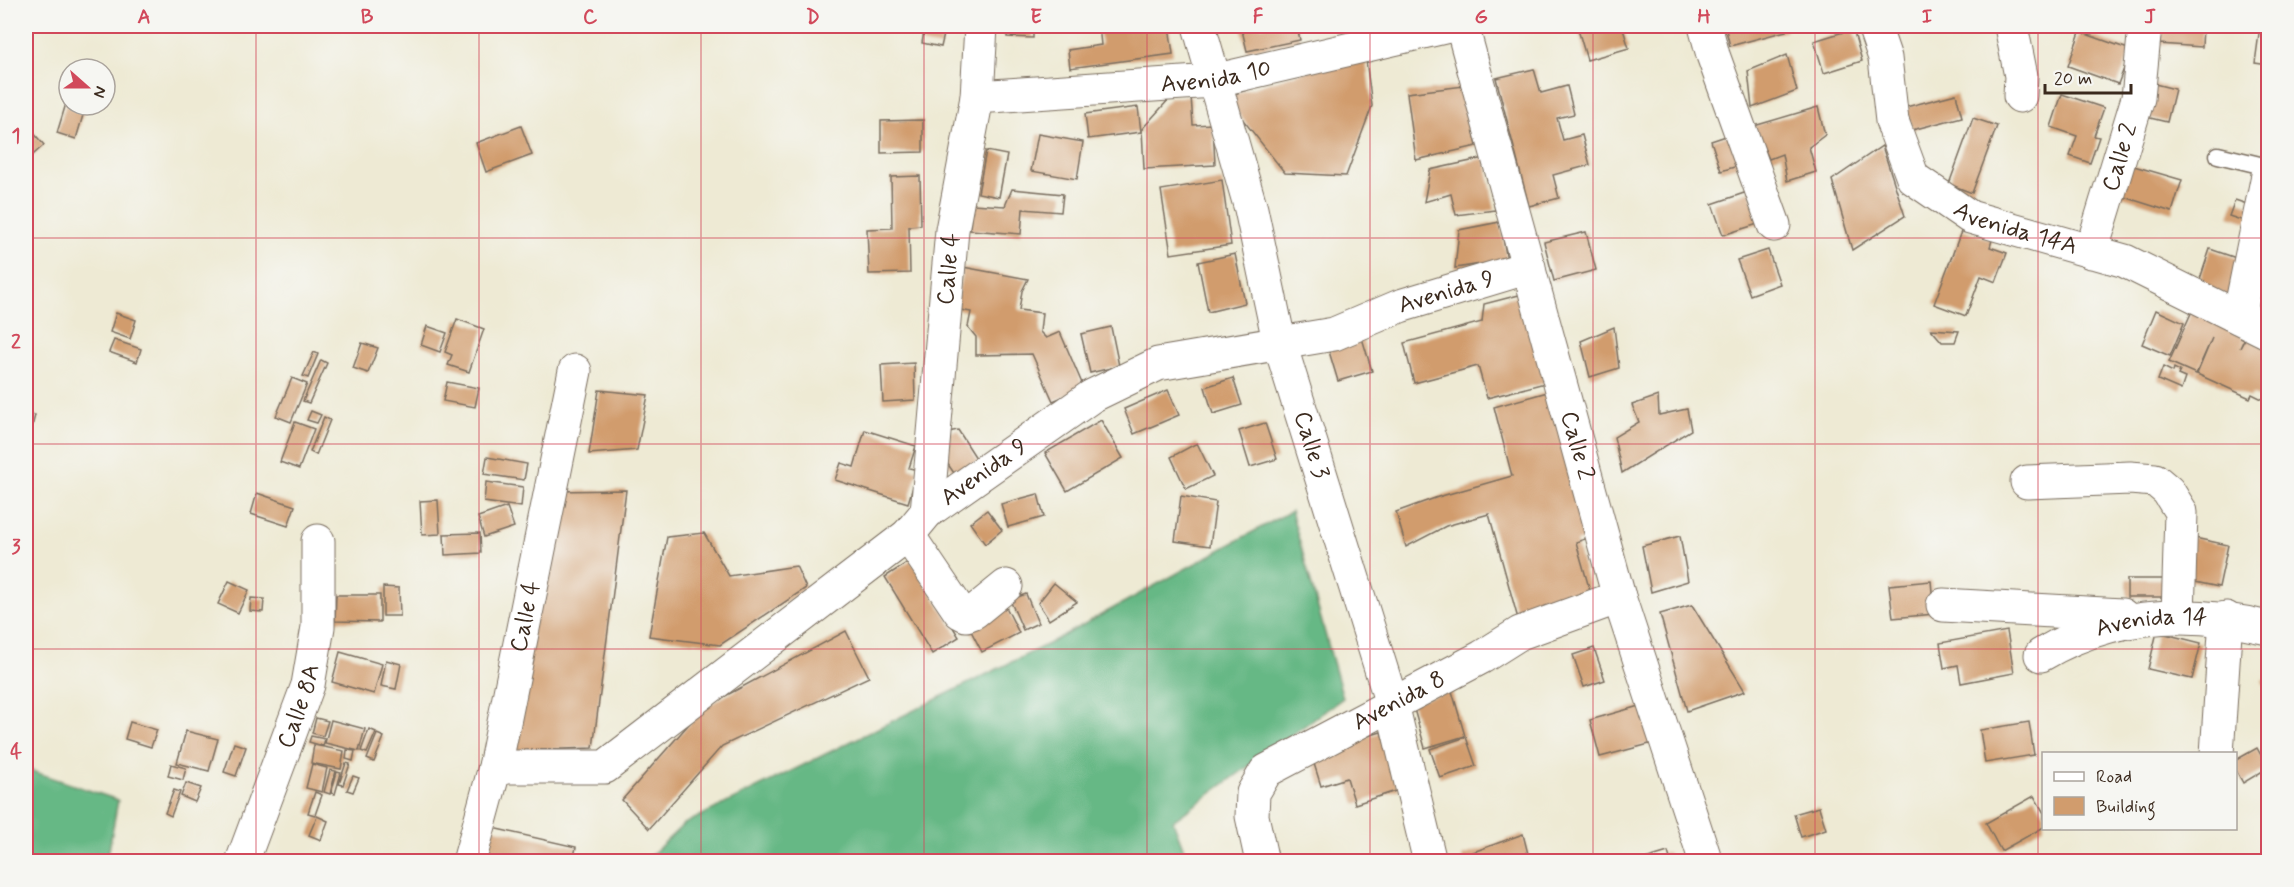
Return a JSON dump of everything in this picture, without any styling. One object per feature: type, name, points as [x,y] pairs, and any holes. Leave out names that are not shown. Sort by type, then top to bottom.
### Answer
[{"type":"street","name":"Calle 4","points":[[918,523],[952,230],[977,97],[981,26]]},
{"type":"street","name":"Calle 3","points":[[1199,26],[1251,209],[1279,341],[1392,704],[1430,861]]},
{"type":"street","name":"Avenida 10","points":[[977,97],[1213,81],[1449,26]]},
{"type":"street","name":"Calle 2","points":[[1462,26],[1619,597],[1706,861]]},
{"type":"street","points":[[1705,26],[1713,55],[1774,225]]},
{"type":"street","name":"Avenida 14A","points":[[1874,26],[1885,58],[1892,121],[1913,178],[1970,217],[2125,261],[2268,332]]},
{"type":"street","points":[[2011,26],[2021,76],[2020,96]]},
{"type":"street","name":"Calle 2","points":[[2091,252],[2138,98],[2145,26]]},
{"type":"street","points":[[2239,317],[2268,175]]},
{"type":"street","name":"Avenida 9","points":[[495,767],[605,767],[918,523],[1092,396],[1158,364],[1279,341],[1334,334],[1400,306],[1529,267]]},
{"type":"street","name":"Calle 4","points":[[469,861],[495,767],[575,371]]},
{"type":"street","points":[[1943,605],[2163,617],[2181,512],[2168,491],[2155,480],[2130,478],[2027,482]]},
{"type":"street","points":[[918,523],[960,612],[966,615],[974,612],[1006,586]]},
{"type":"street","name":"Calle 8A","points":[[242,861],[308,685],[318,627],[318,541]]},
{"type":"street","name":"Avenida 8","points":[[1262,861],[1252,816],[1253,793],[1266,771],[1482,657],[1520,633],[1619,597]]},
{"type":"street","name":"Avenida 14","points":[[2041,655],[2066,640],[2163,617],[2226,618],[2268,628]]},
{"type":"street","points":[[2217,752],[2226,618]]},
{"type":"lane","points":[[2218,155],[2268,167]]},
{"type":"green space","points":[[1291,511],[1343,698],[1173,821],[1188,861],[644,862],[684,824],[1048,644]]},
{"type":"green space","points":[[26,769],[118,800],[107,861],[26,861]]},
{"type":"building","points":[[925,26],[946,26],[941,47],[922,43]]},
{"type":"building","points":[[1008,26],[1033,26],[1033,38],[1007,37]]},
{"type":"building","points":[[1099,26],[1169,26],[1173,54],[1070,68],[1068,50],[1101,45]]},
{"type":"building","points":[[1241,26],[1297,26],[1300,40],[1247,51]]},
{"type":"building","points":[[1577,26],[1622,26],[1629,48],[1587,60]]},
{"type":"building","points":[[1725,26],[1784,26],[1786,31],[1730,46]]},
{"type":"building","points":[[2161,26],[2203,26],[2202,47],[2159,44]]},
{"type":"building","points":[[2260,26],[2268,26],[2268,65],[2255,63]]},
{"type":"building","points":[[1853,29],[1862,61],[1824,73],[1814,41]]},
{"type":"building","points":[[2080,32],[2131,50],[2118,84],[2068,66]]},
{"type":"building","points":[[1365,52],[1372,106],[1346,176],[1285,173],[1225,97]]},
{"type":"building","points":[[1787,55],[1797,91],[1752,108],[1748,71]]},
{"type":"building","points":[[1534,69],[1541,93],[1567,86],[1574,114],[1557,118],[1563,140],[1582,135],[1590,165],[1553,175],[1559,198],[1529,206],[1496,78]]},
{"type":"building","points":[[2155,84],[2175,89],[2167,122],[2146,117]]},
{"type":"building","points":[[1464,86],[1477,146],[1416,160],[1407,93]]},
{"type":"building","points":[[1956,94],[1962,117],[1912,130],[1906,107]]},
{"type":"building","points":[[2062,94],[2104,108],[2094,136],[2099,137],[2090,163],[2070,156],[2077,136],[2051,127]]},
{"type":"building","points":[[1191,96],[1193,125],[1213,124],[1215,165],[1144,169],[1142,129],[1170,98]]},
{"type":"building","points":[[1138,107],[1141,132],[1088,139],[1085,114]]},
{"type":"building","points":[[1818,107],[1825,135],[1809,147],[1816,172],[1787,181],[1782,154],[1769,159],[1754,126]]},
{"type":"building","points":[[62,117],[82,117],[76,139],[57,133]]},
{"type":"building","points":[[1973,118],[1997,126],[1972,193],[1949,184]]},
{"type":"building","points":[[923,120],[923,152],[881,153],[881,121]]},
{"type":"building","points":[[521,126],[532,155],[486,172],[476,143]]},
{"type":"building","points":[[31,130],[44,145],[26,161],[26,135]]},
{"type":"building","points":[[1038,134],[1083,142],[1077,179],[1031,171]]},
{"type":"building","points":[[1732,134],[1741,165],[1721,171],[1711,141]]},
{"type":"building","points":[[1882,146],[1905,216],[1852,250],[1832,180]]},
{"type":"building","points":[[986,151],[1007,155],[999,197],[978,193]]},
{"type":"building","points":[[1485,158],[1495,210],[1456,215],[1451,194],[1424,202],[1430,170]]},
{"type":"building","points":[[2127,164],[2182,180],[2172,212],[2118,195]]},
{"type":"building","points":[[920,176],[921,225],[909,226],[910,273],[869,274],[867,229],[892,228],[891,177]]},
{"type":"building","points":[[1222,180],[1231,245],[1171,254],[1161,190]]},
{"type":"building","points":[[1012,189],[1063,194],[1061,212],[1023,209],[1021,234],[970,230],[972,204],[1005,206]]},
{"type":"building","points":[[1750,191],[1761,223],[1723,235],[1712,204]]},
{"type":"building","points":[[2235,200],[2253,206],[2247,222],[2229,216]]},
{"type":"building","points":[[1500,222],[1507,260],[1455,268],[1459,230]]},
{"type":"building","points":[[1962,229],[1992,240],[1990,247],[2007,253],[1996,282],[1981,276],[1966,316],[1934,304]]},
{"type":"building","points":[[1586,232],[1596,270],[1554,281],[1544,242]]},
{"type":"building","points":[[2210,249],[2242,260],[2230,296],[2198,285]]},
{"type":"building","points":[[1768,250],[1780,284],[1750,295],[1737,260]]},
{"type":"building","points":[[1235,254],[1245,303],[1208,312],[1198,262]]},
{"type":"building","points":[[963,267],[1028,279],[1022,291],[1019,310],[1042,313],[1040,332],[1046,338],[1060,332],[1084,388],[1053,401],[1032,354],[976,355],[976,337],[968,327],[971,312],[955,309]]},
{"type":"building","points":[[1523,294],[1545,383],[1487,398],[1478,366],[1414,383],[1404,343],[1482,322],[1484,304]]},
{"type":"building","points":[[2156,310],[2184,323],[2170,356],[2142,344]]},
{"type":"building","points":[[2192,311],[2245,337],[2240,348],[2246,337],[2268,348],[2268,402],[2252,394],[2250,398],[2197,374],[2212,338],[2196,374],[2169,362]]},
{"type":"building","points":[[116,313],[136,320],[130,339],[110,332]]},
{"type":"building","points":[[457,319],[484,329],[469,372],[448,365],[452,355],[445,352]]},
{"type":"building","points":[[427,326],[447,333],[440,352],[421,345]]},
{"type":"building","points":[[1111,327],[1119,366],[1090,373],[1081,334]]},
{"type":"building","points":[[1614,327],[1619,368],[1590,377],[1581,341]]},
{"type":"building","points":[[1931,329],[1959,331],[1955,342],[1942,342]]},
{"type":"building","points":[[1362,338],[1372,371],[1338,381],[1328,348]]},
{"type":"building","points":[[114,340],[141,349],[137,362],[109,352]]},
{"type":"building","points":[[362,343],[378,348],[368,373],[353,368]]},
{"type":"building","points":[[314,352],[318,354],[308,378],[303,376]]},
{"type":"building","points":[[321,360],[327,363],[309,403],[303,401]]},
{"type":"building","points":[[914,363],[915,400],[883,402],[881,365]]},
{"type":"building","points":[[2163,367],[2173,372],[2174,368],[2180,371],[2178,375],[2185,378],[2181,390],[2158,380]]},
{"type":"building","points":[[292,378],[307,384],[291,422],[276,416]]},
{"type":"building","points":[[1233,378],[1242,405],[1213,414],[1205,387]]},
{"type":"building","points":[[447,382],[479,388],[475,407],[443,401]]},
{"type":"building","points":[[599,390],[648,395],[637,450],[589,454]]},
{"type":"building","points":[[1168,390],[1179,415],[1134,434],[1124,409]]},
{"type":"building","points":[[1551,391],[1591,537],[1576,542],[1592,598],[1518,619],[1489,514],[1446,526],[1406,547],[1396,512],[1438,497],[1512,476],[1494,407]]},
{"type":"building","points":[[1658,396],[1659,415],[1687,409],[1691,430],[1622,473],[1614,437],[1639,422],[1632,405]]},
{"type":"building","points":[[311,411],[321,415],[317,423],[307,420]]},
{"type":"building","points":[[26,413],[35,415],[29,439],[26,438]]},
{"type":"building","points":[[324,417],[330,420],[316,455],[310,452]]},
{"type":"building","points":[[1101,420],[1123,458],[1067,491],[1045,453]]},
{"type":"building","points":[[295,422],[314,429],[299,469],[280,462]]},
{"type":"building","points":[[1265,423],[1277,459],[1250,467],[1239,431]]},
{"type":"building","points":[[865,430],[916,446],[909,468],[918,470],[908,503],[835,480],[841,463],[854,467]]},
{"type":"building","points":[[958,430],[978,461],[956,476],[943,457],[948,432]]},
{"type":"building","points":[[1197,443],[1213,476],[1186,489],[1171,457]]},
{"type":"building","points":[[487,457],[527,464],[524,480],[484,474]]},
{"type":"building","points":[[486,482],[523,487],[521,507],[484,502]]},
{"type":"building","points":[[626,490],[593,748],[506,751],[556,491]]},
{"type":"building","points":[[257,493],[295,506],[288,526],[251,514]]},
{"type":"building","points":[[1038,494],[1044,517],[1008,527],[1001,504]]},
{"type":"building","points":[[1181,496],[1216,502],[1210,546],[1175,541]]},
{"type":"building","points":[[438,500],[440,534],[422,535],[420,501]]},
{"type":"building","points":[[507,507],[514,527],[484,537],[478,517]]},
{"type":"building","points":[[987,510],[1002,530],[985,544],[970,523]]},
{"type":"building","points":[[480,533],[481,553],[445,555],[444,534]]},
{"type":"building","points":[[704,533],[729,576],[796,566],[806,588],[720,645],[649,636],[667,537]]},
{"type":"building","points":[[1680,536],[1688,581],[1651,592],[1642,546]]},
{"type":"building","points":[[2190,537],[2228,545],[2219,587],[2181,579]]},
{"type":"building","points":[[911,560],[959,637],[932,654],[885,577]]},
{"type":"building","points":[[2127,579],[2164,579],[2164,597],[2127,597]]},
{"type":"building","points":[[229,581],[249,590],[238,613],[218,604]]},
{"type":"building","points":[[1931,581],[1934,614],[1893,618],[1889,585]]},
{"type":"building","points":[[1054,583],[1077,602],[1049,620],[1038,603]]},
{"type":"building","points":[[383,587],[399,588],[400,616],[383,616]]},
{"type":"building","points":[[1026,594],[1038,623],[1023,630],[1010,600]]},
{"type":"building","points":[[336,595],[380,595],[380,622],[335,621]]},
{"type":"building","points":[[251,598],[264,599],[263,612],[250,611]]},
{"type":"building","points":[[1692,605],[1745,691],[1687,711],[1660,614]]},
{"type":"building","points":[[1006,607],[1019,633],[982,652],[969,627]]},
{"type":"building","points":[[846,631],[869,677],[722,746],[649,829],[622,800],[703,708]]},
{"type":"building","points":[[2007,631],[2014,673],[1961,683],[1958,665],[1944,668],[1940,643]]},
{"type":"building","points":[[2157,632],[2201,643],[2192,679],[2148,669]]},
{"type":"building","points":[[1594,648],[1605,680],[1584,687],[1573,655]]},
{"type":"building","points":[[340,652],[382,664],[374,694],[332,682]]},
{"type":"building","points":[[386,660],[401,664],[396,689],[381,686]]},
{"type":"building","points":[[2268,677],[2268,697],[2262,680]]},
{"type":"building","points":[[1452,691],[1465,736],[1425,748],[1412,702]]},
{"type":"building","points":[[1646,704],[1657,742],[1600,757],[1590,720]]},
{"type":"building","points":[[316,718],[328,721],[323,736],[312,733]]},
{"type":"building","points":[[331,720],[365,729],[359,751],[325,743]]},
{"type":"building","points":[[130,722],[157,730],[151,747],[125,739]]},
{"type":"building","points":[[2029,722],[2034,755],[1985,763],[1980,730]]},
{"type":"building","points":[[369,729],[376,732],[367,753],[361,751]]},
{"type":"building","points":[[186,731],[218,739],[209,771],[177,763]]},
{"type":"building","points":[[1381,732],[1399,790],[1355,804],[1347,778],[1321,786],[1311,754]]},
{"type":"building","points":[[377,734],[384,737],[374,762],[367,759]]},
{"type":"building","points":[[311,736],[325,739],[323,746],[309,742]]},
{"type":"building","points":[[1466,737],[1476,766],[1440,778],[1430,749]]},
{"type":"building","points":[[234,743],[246,747],[236,776],[224,772]]},
{"type":"building","points":[[314,745],[344,751],[341,769],[311,763]]},
{"type":"building","points":[[2257,748],[2268,768],[2243,783],[2237,772],[2237,759]]},
{"type":"building","points":[[347,750],[355,751],[353,761],[346,759]]},
{"type":"building","points":[[346,763],[350,764],[343,785],[339,784]]},
{"type":"building","points":[[171,764],[186,768],[183,780],[168,776]]},
{"type":"building","points":[[312,764],[327,768],[322,792],[306,788]]},
{"type":"building","points":[[330,770],[336,771],[330,794],[324,792]]},
{"type":"building","points":[[337,772],[341,773],[335,794],[331,793]]},
{"type":"building","points":[[353,776],[359,778],[353,792],[347,790]]},
{"type":"building","points":[[186,783],[201,788],[195,802],[181,796]]},
{"type":"building","points":[[174,790],[180,792],[171,816],[165,813]]},
{"type":"building","points":[[315,792],[322,795],[315,815],[308,813]]},
{"type":"building","points":[[2034,796],[2042,810],[2042,828],[2001,851],[1986,823]]},
{"type":"building","points":[[1819,807],[1826,829],[1801,837],[1794,814]]},
{"type":"building","points":[[317,816],[328,821],[321,840],[309,835]]},
{"type":"building","points":[[488,827],[576,847],[573,862],[478,862]]},
{"type":"building","points":[[1523,834],[1530,862],[1463,862],[1462,856]]},
{"type":"building","points":[[1668,852],[1671,862],[1638,861]]}]
